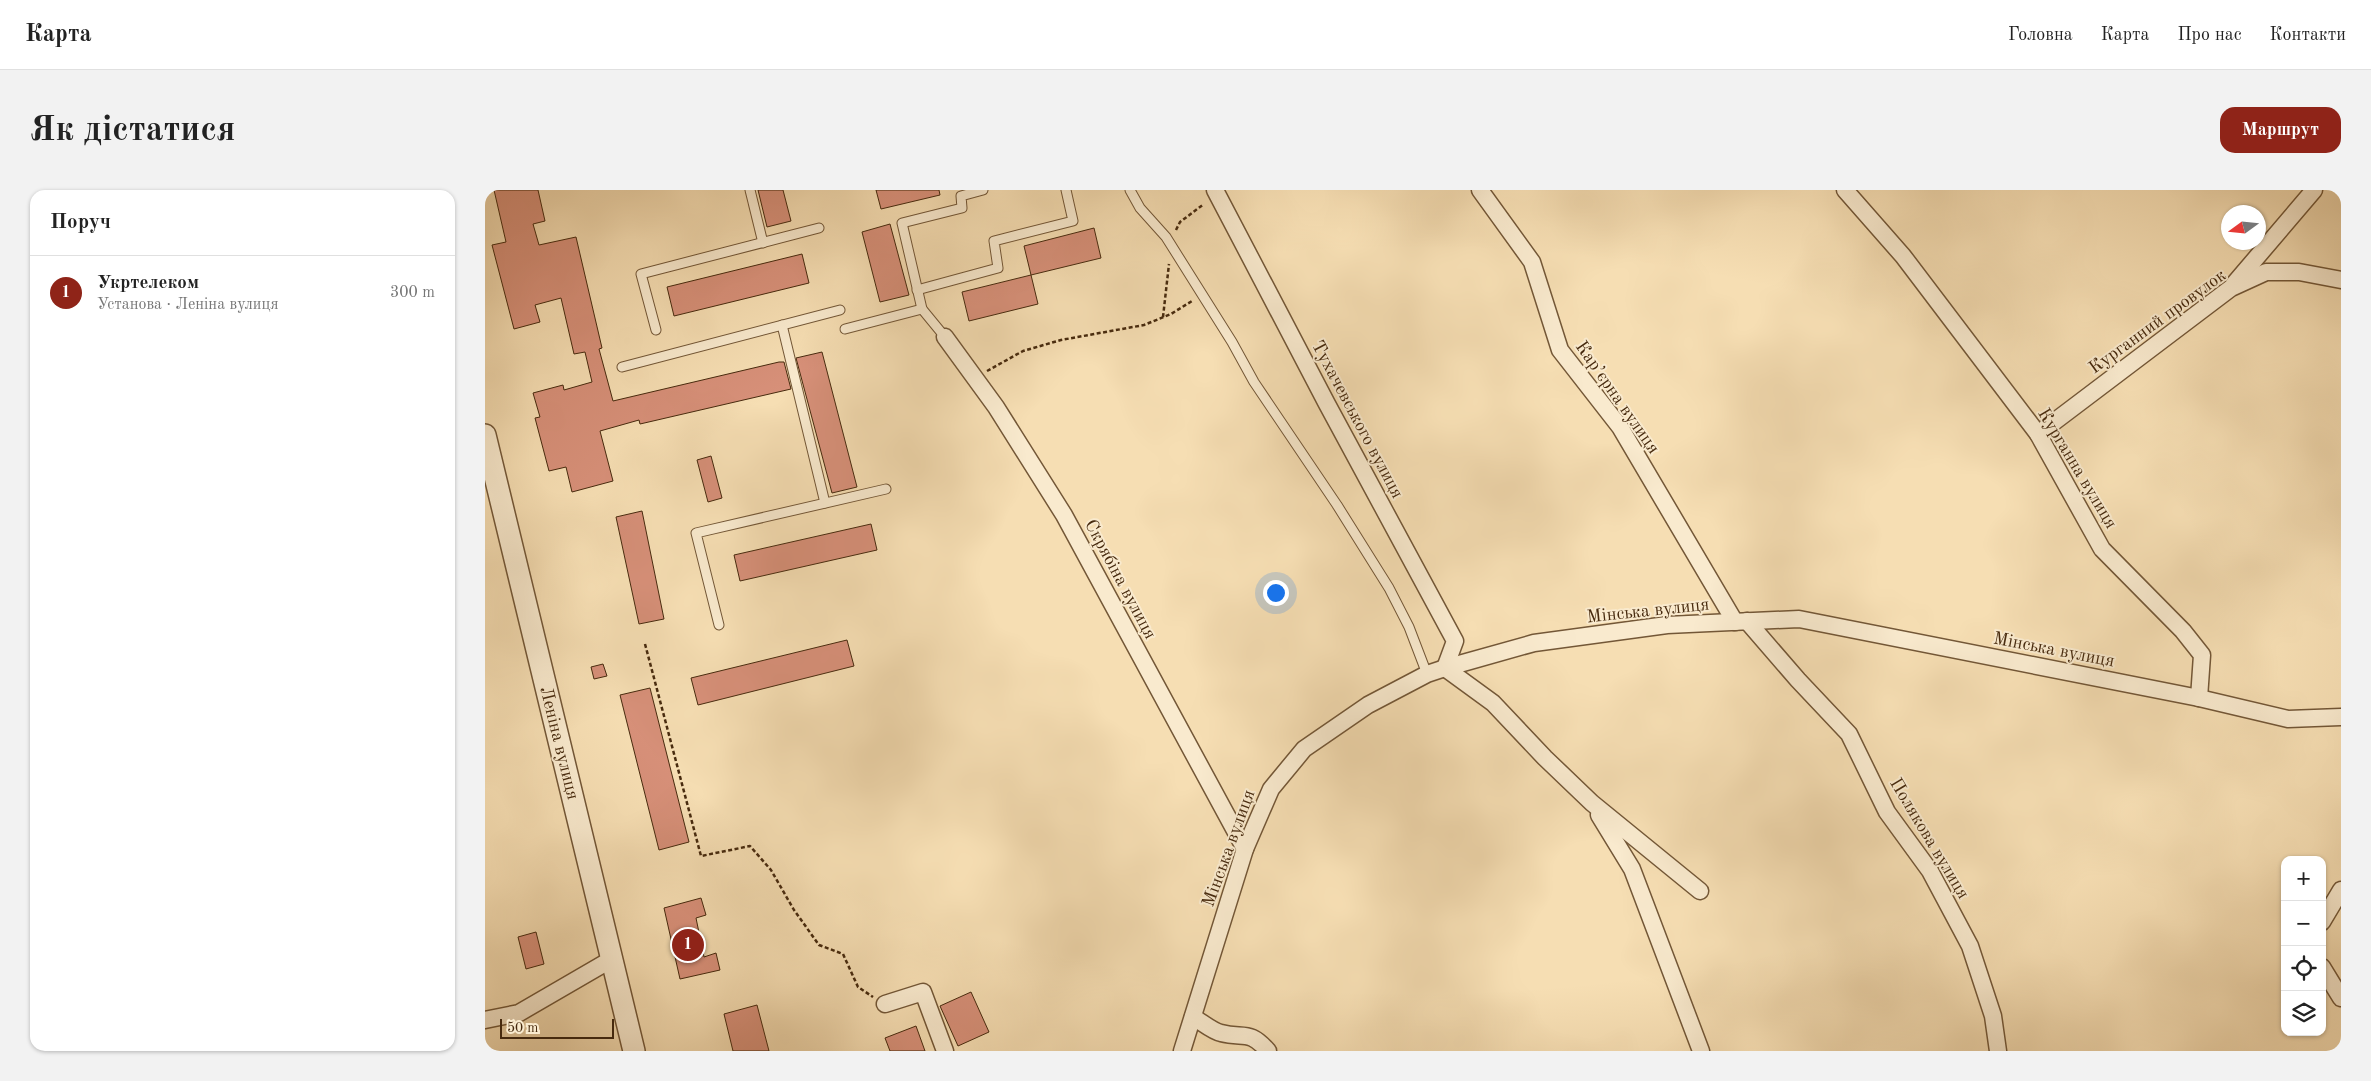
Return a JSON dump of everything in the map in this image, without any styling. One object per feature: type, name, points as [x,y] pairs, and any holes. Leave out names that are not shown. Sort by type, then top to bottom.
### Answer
[{"type":"street","name":"Тухачевського вулиця","points":[[1215,190],[1327,404],[1455,641],[1445,668]]},
{"type":"street","name":"Кар’єрна вулиця","points":[[1480,190],[1532,262],[1560,350],[1620,427],[1741,622]]},
{"type":"street","name":"Курганна вулиця","points":[[1845,190],[1903,256],[2038,434],[2103,549],[2183,631],[2202,655],[2199,698]]},
{"type":"street","points":[[2231,288],[2314,190]]},
{"type":"street","name":"Курганний провулок","points":[[2038,434],[2231,288],[2266,272],[2299,272],[2341,280]]},
{"type":"street","name":"Скрябіна вулиця","points":[[945,337],[996,407],[1063,515],[1245,850]]},
{"type":"street","name":"Леніна вулиця","points":[[485,435],[634,1051]]},
{"type":"street","name":"Мінська вулиця","points":[[1183,1051],[1245,850],[1271,789],[1304,749],[1368,705],[1427,674],[1445,668],[1534,643],[1667,625],[1799,619],[2199,698],[2288,719],[2341,717]]},
{"type":"street","name":"Полякова вулиця","points":[[1741,622],[1849,734],[1887,812],[1930,871],[1970,946],[1993,1016],[1998,1051]]},
{"type":"street","points":[[1445,668],[1493,703],[1545,758],[1592,803],[1699,891]]},
{"type":"street","points":[[1592,803],[1633,869],[1701,1051]]},
{"type":"street","points":[[2326,915],[2341,890]]},
{"type":"street","points":[[485,1020],[519,1013],[612,959]]},
{"type":"street","points":[[2326,974],[2341,998]]},
{"type":"street","points":[[885,1004],[923,992],[945,1051]]},
{"type":"street","points":[[1193,1017],[1221,1033],[1245,1034],[1260,1042],[1268,1051]]},
{"type":"lane","points":[[750,190],[763,243]]},
{"type":"lane","points":[[945,337],[921,308],[902,223],[962,208],[961,196],[983,190]]},
{"type":"lane","points":[[917,290],[998,268],[994,241],[1073,221],[1065,190]]},
{"type":"lane","points":[[1131,190],[1140,208],[1166,236],[1232,342],[1254,382],[1337,505],[1389,588],[1409,627],[1427,674]]},
{"type":"lane","points":[[656,330],[641,274],[819,228]]},
{"type":"lane","points":[[845,329],[921,308]]},
{"type":"lane","points":[[622,367],[840,310]]},
{"type":"lane","points":[[782,325],[825,503]]},
{"type":"lane","points":[[719,625],[696,533],[886,489]]},
{"type":"path","points":[[975,377],[1023,351],[1061,340],[1144,325],[1171,314],[1202,295]]},
{"type":"path","points":[[645,644],[701,856],[750,846],[771,870],[795,910],[819,944],[843,954],[857,987],[885,1004]]},
{"type":"building","points":[[494,190],[538,190],[545,221],[533,224],[539,245],[576,237],[602,348],[599,349],[613,401],[779,362],[784,362],[791,389],[640,424],[639,420],[600,431],[613,481],[572,492],[566,467],[549,471],[535,418],[540,417],[533,393],[563,385],[564,390],[592,382],[585,352],[574,354],[561,298],[535,305],[540,322],[514,329],[492,245],[506,242]]},
{"type":"building","points":[[758,190],[783,190],[791,221],[767,227]]},
{"type":"building","points":[[876,190],[939,190],[940,195],[881,209]]},
{"type":"building","points":[[890,224],[909,295],[880,302],[862,232]]},
{"type":"building","points":[[1094,228],[1101,258],[1031,275],[1024,246]]},
{"type":"building","points":[[802,254],[809,283],[674,316],[667,287]]},
{"type":"building","points":[[1031,275],[1038,304],[969,321],[962,292]]},
{"type":"building","points":[[822,352],[857,487],[832,493],[796,358]]},
{"type":"building","points":[[711,456],[722,498],[708,502],[697,460]]},
{"type":"building","points":[[642,511],[664,619],[639,624],[616,517]]},
{"type":"building","points":[[871,524],[877,550],[740,581],[734,555]]},
{"type":"building","points":[[847,640],[854,666],[698,705],[691,678]]},
{"type":"building","points":[[603,664],[607,676],[594,679],[591,667]]},
{"type":"building","points":[[650,688],[689,842],[659,850],[620,695]]},
{"type":"building","points":[[701,898],[706,915],[696,918],[704,957],[716,953],[720,970],[680,979],[664,908]]},
{"type":"building","points":[[536,932],[544,964],[526,969],[518,937]]},
{"type":"building","points":[[971,992],[989,1032],[958,1046],[940,1006]]},
{"type":"building","points":[[757,1005],[769,1051],[733,1051],[724,1014]]},
{"type":"building","points":[[916,1026],[925,1051],[890,1051],[885,1038]]},
{"type":"place","name":"Укртелеком","points":[[688,945]]}]
